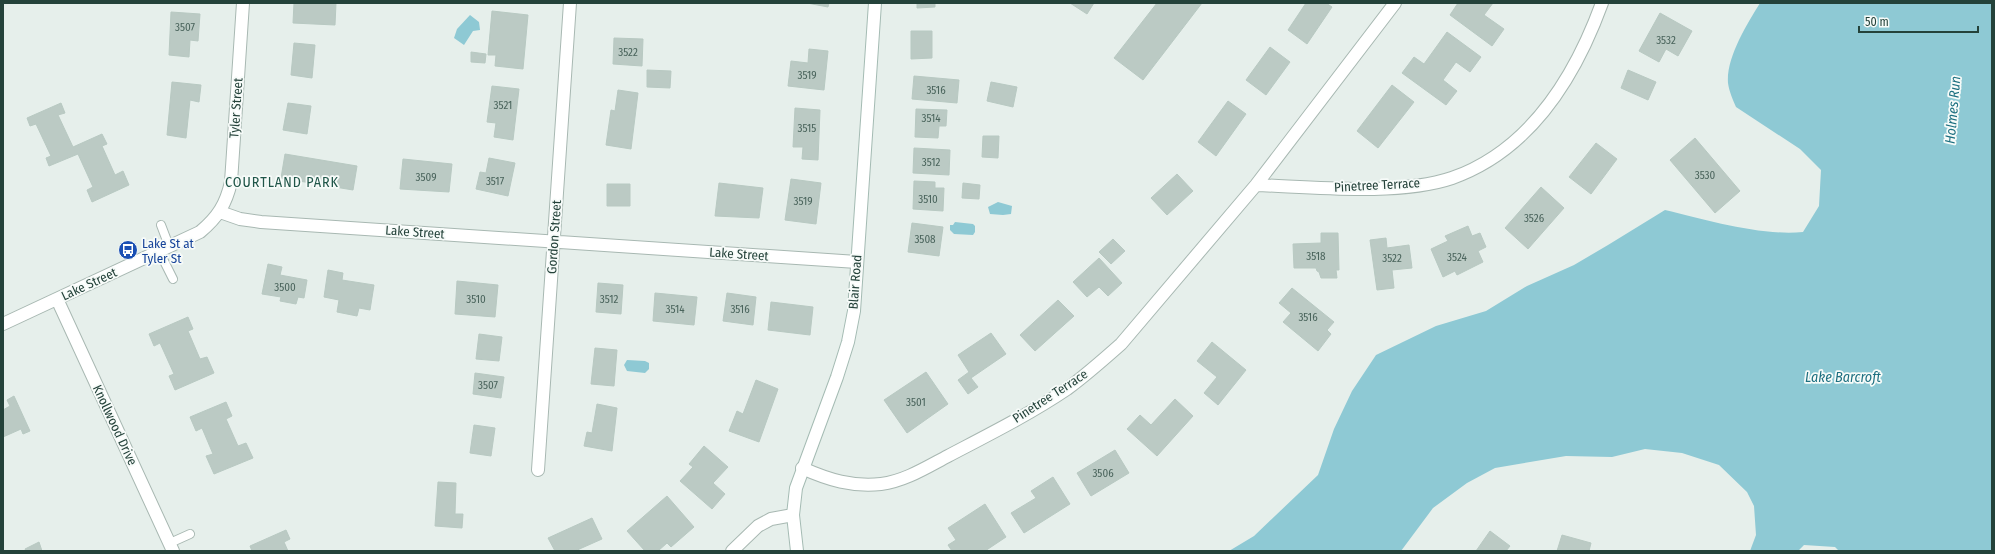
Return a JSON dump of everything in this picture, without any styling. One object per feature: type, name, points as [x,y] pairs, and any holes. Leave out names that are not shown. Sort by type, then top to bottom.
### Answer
[{"type":"street","name":"Tyler Street","points":[[220,212],[228,197],[231,182],[243,3]]},
{"type":"street","name":"Gordon Street","points":[[538,470],[570,3]]},
{"type":"street","name":"Blair Road","points":[[797,551],[793,515],[796,488],[848,342],[854,311],[875,3]]},
{"type":"street","name":"Pinetree Terrace","points":[[802,468],[826,478],[859,486],[883,484],[900,480],[979,440],[1061,392],[1098,364],[1121,344],[1256,185],[1395,3]]},
{"type":"street","name":"Pinetree Terrace","points":[[1256,185],[1346,188],[1394,187],[1451,178],[1478,166],[1501,152],[1520,137],[1557,96],[1571,72],[1602,3]]},
{"type":"street","name":"Lake Street","points":[[3,324],[200,232],[213,221],[220,212],[240,219],[261,222],[857,262]]},
{"type":"street","name":"Knollwood Drive","points":[[57,299],[172,547]]},
{"type":"street","points":[[732,551],[758,526],[771,519],[793,515]]},
{"type":"lane","points":[[161,225],[164,249],[173,279]]},
{"type":"lane","points":[[172,547],[190,534]]},
{"type":"water","name":"Lake Barcroft","points":[[1760,3],[1992,3],[1992,551],[1839,551],[1835,547],[1804,545],[1798,551],[1750,551],[1756,535],[1754,506],[1747,492],[1719,465],[1682,453],[1645,449],[1612,457],[1566,456],[1495,468],[1467,483],[1433,508],[1401,551],[1229,551],[1254,536],[1318,475],[1334,429],[1352,391],[1376,355],[1436,326],[1486,311],[1527,286],[1574,265],[1665,210],[1734,226],[1769,232],[1803,232],[1819,206],[1821,170],[1800,149],[1736,107],[1728,83],[1730,63],[1738,42]]},
{"type":"water","points":[[470,15],[479,22],[480,30],[473,31],[464,45],[454,38],[457,29]]},
{"type":"water","points":[[998,202],[1012,206],[1011,214],[990,214],[988,207]]},
{"type":"water","points":[[955,222],[973,224],[975,226],[975,232],[973,235],[954,234],[950,230],[950,225],[953,225]]},
{"type":"water","points":[[627,360],[645,361],[649,363],[649,369],[645,373],[627,371],[624,365]]},
{"type":"building","points":[[294,3],[336,3],[335,25],[293,23]]},
{"type":"building","points":[[807,3],[829,3],[828,7]]},
{"type":"building","points":[[917,3],[935,3],[935,7],[917,8]]},
{"type":"building","points":[[1070,3],[1094,3],[1087,14]]},
{"type":"building","points":[[1157,3],[1202,3],[1143,80],[1114,58]]},
{"type":"building","points":[[1306,3],[1326,3],[1332,7],[1307,44],[1288,30]]},
{"type":"building","points":[[1458,3],[1493,3],[1484,15],[1504,29],[1492,46],[1450,15]]},
{"type":"building","points":[[492,11],[528,15],[523,69],[495,66],[496,55],[488,55]]},
{"type":"building","points":[[171,12],[200,14],[198,41],[190,40],[189,57],[169,55]]},
{"type":"building","points":[[1660,13],[1692,31],[1678,56],[1666,49],[1659,62],[1639,51]]},
{"type":"building","points":[[911,31],[932,31],[932,58],[911,59]]},
{"type":"building","points":[[1447,32],[1481,57],[1470,72],[1456,62],[1443,80],[1457,91],[1446,105],[1402,73],[1414,57],[1424,64]]},
{"type":"building","points":[[614,38],[643,39],[642,66],[613,64]]},
{"type":"building","points":[[294,43],[315,45],[312,78],[291,75]]},
{"type":"building","points":[[1270,47],[1290,62],[1266,95],[1246,80]]},
{"type":"building","points":[[809,49],[828,51],[824,90],[788,86],[791,61],[808,63]]},
{"type":"building","points":[[471,52],[486,54],[485,63],[471,62]]},
{"type":"building","points":[[647,70],[671,71],[670,88],[647,87]]},
{"type":"building","points":[[1628,70],[1656,82],[1648,100],[1621,88]]},
{"type":"building","points":[[914,76],[959,80],[957,103],[912,99]]},
{"type":"building","points":[[172,82],[201,85],[199,102],[190,100],[186,138],[167,135]]},
{"type":"building","points":[[991,82],[1017,87],[1013,107],[987,101]]},
{"type":"building","points":[[1392,85],[1414,102],[1378,148],[1357,131]]},
{"type":"building","points":[[492,86],[519,89],[513,140],[494,137],[496,123],[487,122]]},
{"type":"building","points":[[618,90],[638,93],[631,149],[606,145],[611,110],[615,111]]},
{"type":"building","points":[[1228,101],[1246,114],[1216,156],[1198,142]]},
{"type":"building","points":[[61,103],[65,113],[58,115],[73,147],[102,134],[107,144],[102,146],[115,175],[123,171],[129,185],[92,202],[87,190],[93,187],[78,154],[49,166],[46,158],[51,156],[36,124],[30,126],[27,118]]},
{"type":"building","points":[[288,103],[311,106],[307,134],[283,130]]},
{"type":"building","points":[[795,108],[820,110],[818,160],[802,159],[803,147],[793,147]]},
{"type":"building","points":[[916,109],[947,110],[946,126],[939,126],[938,138],[915,137]]},
{"type":"building","points":[[983,136],[999,136],[998,158],[982,157]]},
{"type":"building","points":[[1695,138],[1740,191],[1715,213],[1670,160]]},
{"type":"building","points":[[1596,143],[1617,159],[1591,194],[1569,177]]},
{"type":"building","points":[[914,148],[950,150],[949,175],[913,173]]},
{"type":"building","points":[[285,154],[357,166],[353,190],[281,178]]},
{"type":"building","points":[[489,158],[515,163],[508,196],[476,189],[480,172],[486,173]]},
{"type":"building","points":[[403,159],[452,164],[449,192],[400,189]]},
{"type":"building","points":[[1177,174],[1193,191],[1167,215],[1151,198]]},
{"type":"building","points":[[791,179],[821,183],[816,224],[785,220]]},
{"type":"building","points":[[914,181],[935,182],[935,188],[944,188],[943,211],[913,209]]},
{"type":"building","points":[[719,183],[763,188],[759,218],[715,216]]},
{"type":"building","points":[[963,183],[980,185],[979,199],[962,198]]},
{"type":"building","points":[[607,184],[630,184],[630,206],[607,206]]},
{"type":"building","points":[[1541,187],[1564,208],[1528,249],[1505,228]]},
{"type":"building","points":[[912,223],[943,227],[939,256],[908,252]]},
{"type":"building","points":[[1468,226],[1472,236],[1480,233],[1486,247],[1478,251],[1483,262],[1457,275],[1455,271],[1443,277],[1431,249],[1448,241],[1445,236]]},
{"type":"building","points":[[1321,233],[1338,233],[1339,270],[1336,270],[1337,278],[1321,278],[1316,268],[1294,268],[1293,244],[1321,243]]},
{"type":"building","points":[[1386,238],[1387,248],[1409,245],[1412,268],[1392,270],[1394,288],[1377,290],[1370,240]]},
{"type":"building","points":[[1113,239],[1125,251],[1111,264],[1099,252]]},
{"type":"building","points":[[1099,258],[1122,283],[1108,296],[1099,287],[1087,297],[1073,282]]},
{"type":"building","points":[[268,264],[282,267],[280,275],[307,280],[304,298],[298,297],[296,304],[280,301],[281,297],[262,294]]},
{"type":"building","points":[[328,270],[343,273],[342,280],[374,285],[370,310],[359,308],[357,316],[337,312],[339,300],[324,297]]},
{"type":"building","points":[[457,281],[498,285],[495,317],[455,314]]},
{"type":"building","points":[[598,283],[623,285],[621,314],[596,312]]},
{"type":"building","points":[[1292,288],[1334,322],[1327,330],[1331,334],[1318,351],[1283,322],[1291,313],[1279,303]]},
{"type":"building","points":[[655,293],[697,297],[694,325],[653,321]]},
{"type":"building","points":[[727,293],[756,297],[753,325],[723,321]]},
{"type":"building","points":[[1058,300],[1074,316],[1035,351],[1020,335]]},
{"type":"building","points":[[771,302],[813,307],[810,335],[768,330]]},
{"type":"building","points":[[188,317],[193,329],[188,331],[200,359],[207,357],[214,373],[175,390],[169,376],[174,374],[160,343],[154,346],[149,334]]},
{"type":"building","points":[[991,333],[1006,354],[971,378],[978,387],[968,394],[958,380],[969,372],[958,355]]},
{"type":"building","points":[[479,334],[502,337],[499,361],[476,359]]},
{"type":"building","points":[[1212,342],[1246,370],[1218,405],[1204,393],[1217,377],[1197,361]]},
{"type":"building","points":[[595,348],[617,350],[614,386],[591,384]]},
{"type":"building","points":[[926,372],[948,404],[907,433],[884,400]]},
{"type":"building","points":[[475,373],[504,377],[501,398],[473,394]]},
{"type":"building","points":[[756,380],[778,389],[759,442],[729,431],[737,411],[743,414]]},
{"type":"building","points":[[14,396],[30,431],[23,434],[21,429],[3,437],[3,410],[10,406],[7,400]]},
{"type":"building","points":[[1175,399],[1193,416],[1157,456],[1127,429],[1140,415],[1151,425]]},
{"type":"building","points":[[226,402],[232,416],[226,419],[238,446],[246,443],[253,458],[214,474],[206,456],[213,454],[202,428],[196,431],[190,417]]},
{"type":"building","points":[[597,404],[617,408],[612,451],[584,446],[587,432],[592,433]]},
{"type":"building","points":[[474,425],[495,428],[491,456],[470,453]]},
{"type":"building","points":[[704,446],[728,467],[713,483],[725,494],[712,509],[680,481],[693,467],[689,464]]},
{"type":"building","points":[[1115,450],[1129,473],[1091,496],[1077,473]]},
{"type":"building","points":[[1053,477],[1070,504],[1024,533],[1011,513],[1036,498],[1031,491]]},
{"type":"building","points":[[438,482],[456,483],[455,514],[463,514],[462,528],[435,526]]},
{"type":"building","points":[[667,496],[694,527],[671,547],[667,543],[658,551],[645,551],[627,531]]},
{"type":"building","points":[[985,504],[1006,537],[985,551],[952,551],[948,545],[956,540],[948,528]]},
{"type":"building","points":[[592,518],[602,539],[575,551],[555,551],[548,538]]},
{"type":"building","points":[[286,530],[290,539],[284,542],[288,551],[252,551],[250,546]]},
{"type":"building","points":[[1490,531],[1510,546],[1506,551],[1476,551]]},
{"type":"building","points":[[1562,535],[1591,543],[1589,551],[1557,551]]},
{"type":"building","points":[[39,542],[42,551],[26,551],[25,549]]},
{"type":"place","name":"Lake St at Tyler St","points":[[128,250]]},
{"type":"district","name":"COURTLAND PARK","points":[[282,182]]},
{"type":"water label","name":"Holmes Run","points":[[1953,110]]}]
